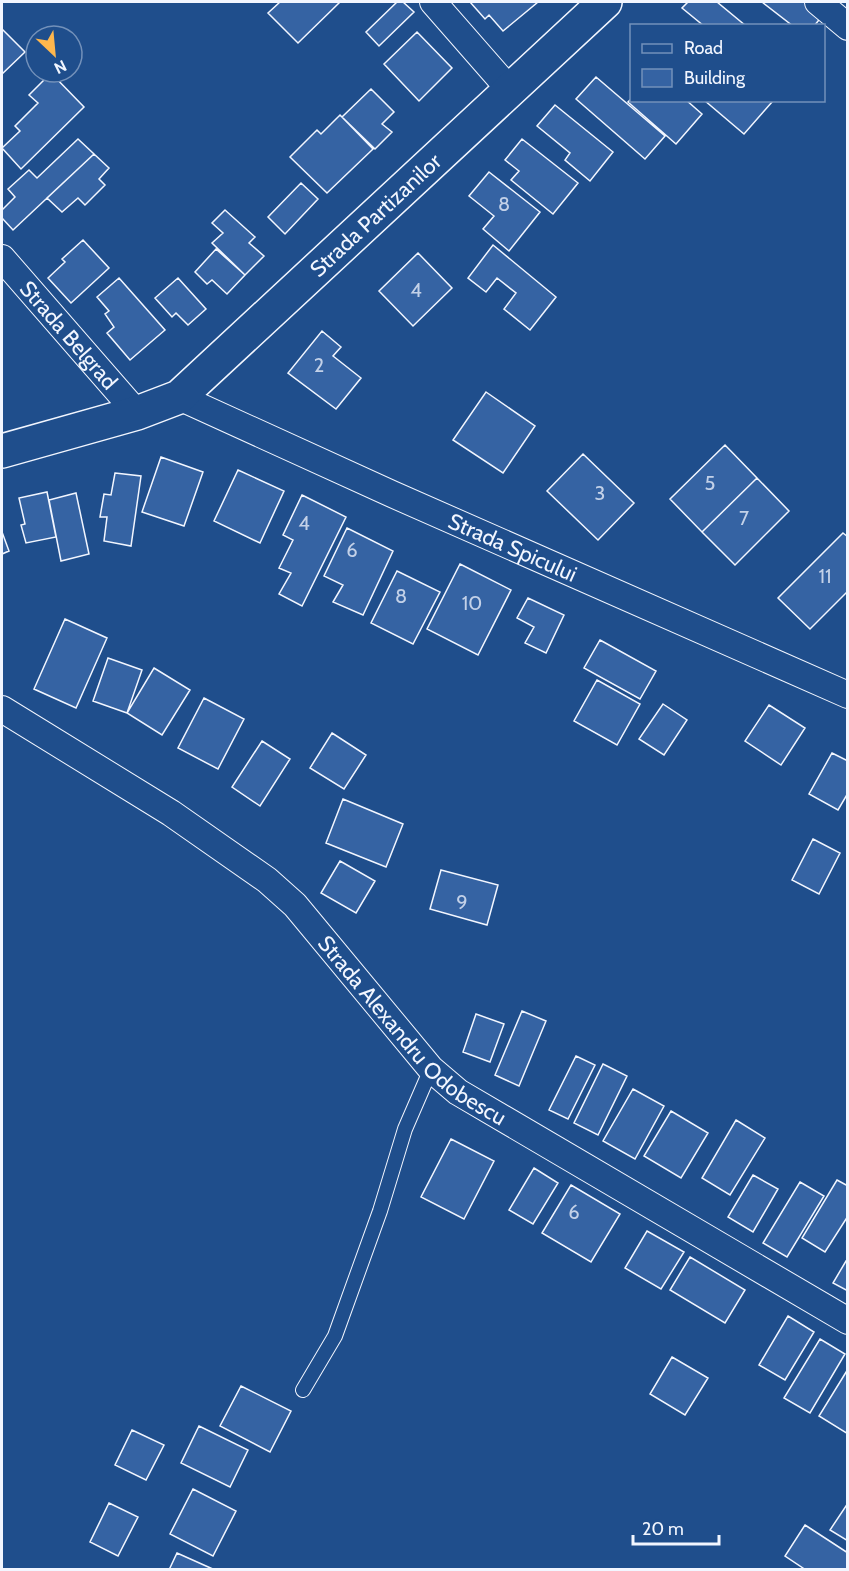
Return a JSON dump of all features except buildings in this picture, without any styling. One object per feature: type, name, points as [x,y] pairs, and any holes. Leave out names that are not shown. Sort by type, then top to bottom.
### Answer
[{"type":"street","points":[[433,2],[510,90]]},
{"type":"street","name":"Strada Partizanilor","points":[[2,452],[137,413],[179,397],[605,2]]},
{"type":"street","points":[[818,2],[848,27]]},
{"type":"street","name":"Strada Belgrad","points":[[2,258],[137,413]]},
{"type":"street","name":"Strada Spicului","points":[[179,397],[392,494],[848,695]]},
{"type":"street","name":"Strada Alexandru Odobescu","points":[[2,710],[171,813],[267,880],[295,905],[431,1069],[458,1092],[848,1321]]},
{"type":"lane","points":[[303,1390],[335,1336],[380,1211],[405,1129],[431,1069]]}]
